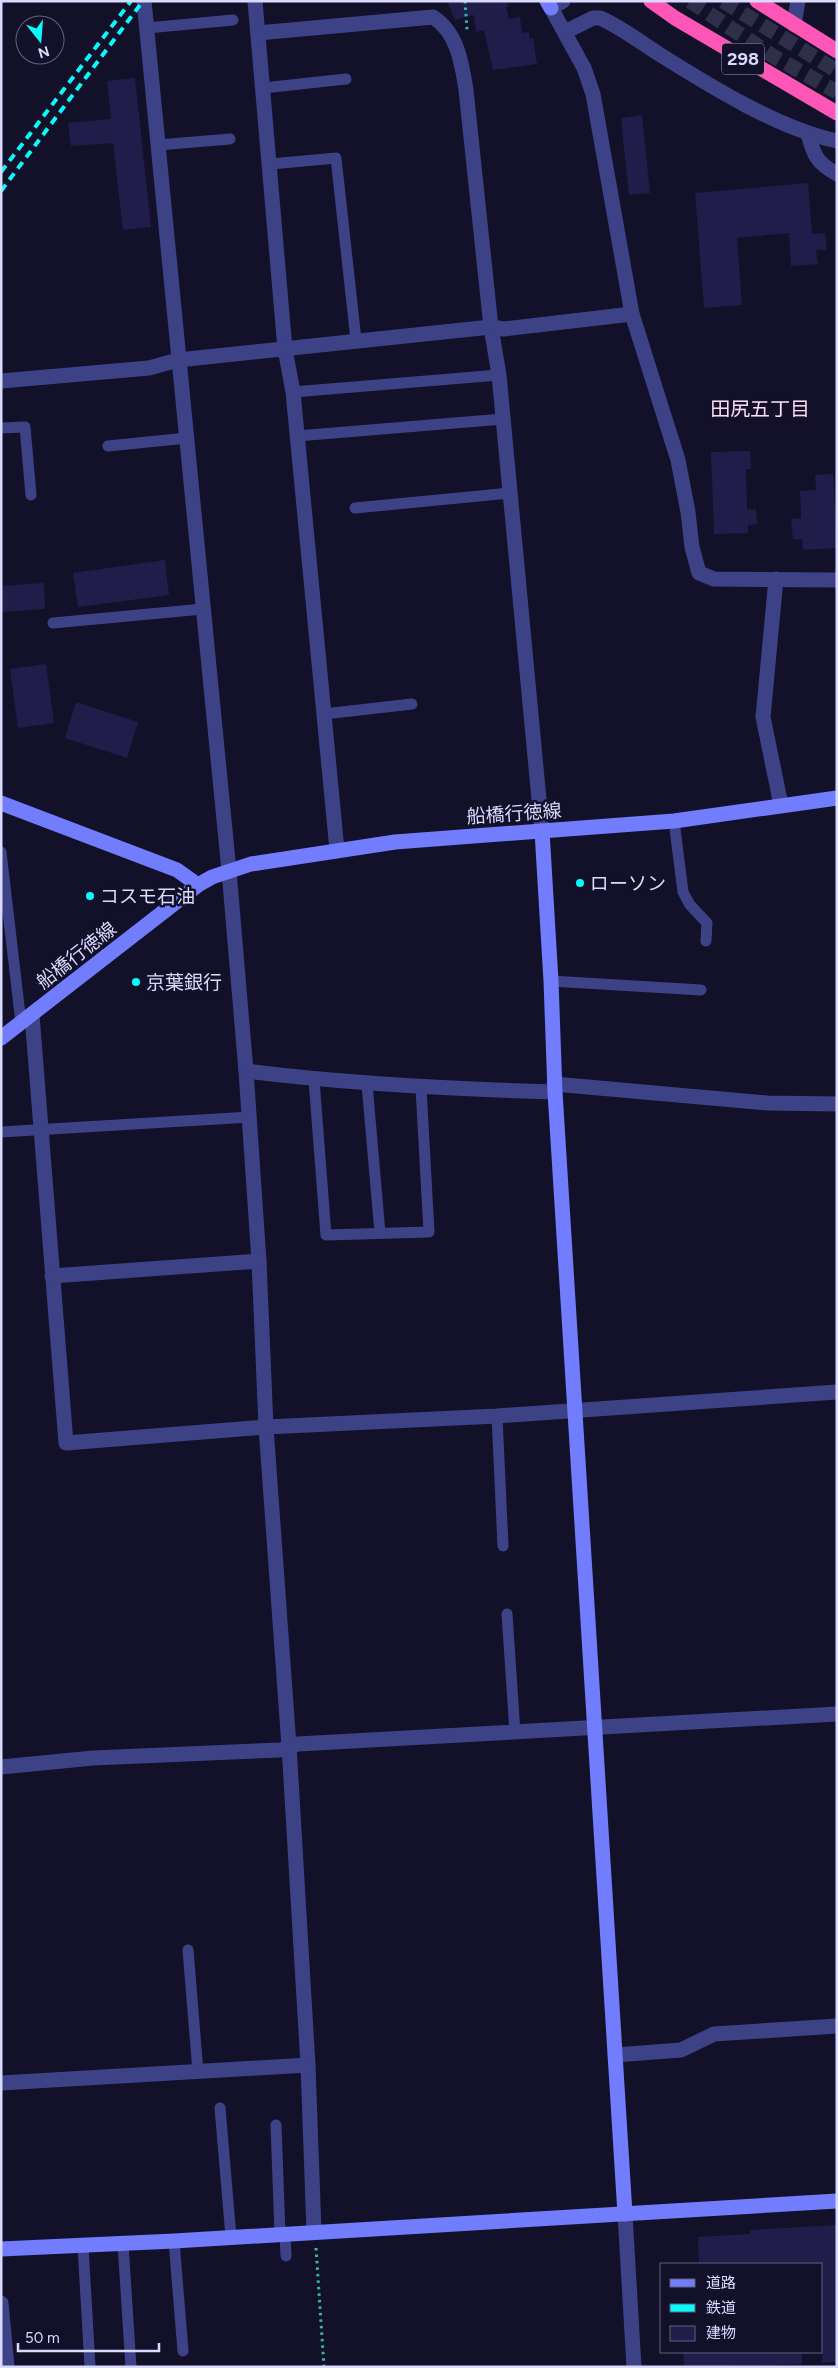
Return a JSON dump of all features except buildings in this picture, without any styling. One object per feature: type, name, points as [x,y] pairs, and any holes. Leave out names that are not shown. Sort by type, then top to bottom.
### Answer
[{"type":"highway","name":"298","points":[[651,1],[691,28],[837,113]]},
{"type":"highway","points":[[757,1],[837,51]]},
{"type":"street","points":[[144,1],[229,871],[250,1117],[259,1261],[266,1427],[290,1746],[308,2065],[315,2238]]},
{"type":"street","points":[[254,1],[285,349],[293,392],[337,850]]},
{"type":"street","points":[[794,25],[798,1]]},
{"type":"street","points":[[554,4],[565,32],[584,68],[593,94],[632,314],[678,460],[688,512],[692,547],[699,573],[714,579],[837,580]]},
{"type":"street","points":[[258,33],[433,16],[444,24],[454,42],[466,90],[491,327],[499,375],[542,830],[551,981],[554,1088],[634,2367]]},
{"type":"street","points":[[565,32],[593,18],[607,21],[705,82],[808,134],[837,141]]},
{"type":"street","points":[[808,134],[816,159],[822,166],[837,174]]},
{"type":"street","points":[[1,381],[149,368],[178,360],[356,340],[491,327],[504,329],[632,314]]},
{"type":"street","points":[[776,579],[763,717],[781,805]]},
{"type":"street","name":"船橋行徳線","points":[[1,1038],[198,885],[229,871],[251,864],[395,842],[674,821],[837,798]]},
{"type":"street","points":[[1,803],[177,870],[198,885]]},
{"type":"street","points":[[26,1019],[41,1131],[66,1443],[266,1427],[497,1416],[837,1392]]},
{"type":"street","points":[[246,1071],[314,1080],[421,1088],[554,1088],[766,1103],[837,1104]]},
{"type":"street","points":[[52,1276],[259,1261]]},
{"type":"street","points":[[1,1767],[93,1758],[280,1750],[298,1744],[837,1714]]},
{"type":"street","points":[[615,2055],[681,2050],[714,2034],[837,2026]]},
{"type":"street","points":[[1,2083],[308,2065]]},
{"type":"street","points":[[1,2249],[283,2234],[315,2238],[625,2214],[837,2201]]},
{"type":"street","points":[[1,2303],[8,2367]]},
{"type":"lane","points":[[147,28],[234,20]]},
{"type":"lane","points":[[263,88],[346,79]]},
{"type":"lane","points":[[158,145],[230,139]]},
{"type":"lane","points":[[270,164],[336,158],[356,340]]},
{"type":"lane","points":[[293,392],[499,375]]},
{"type":"lane","points":[[297,436],[503,419]]},
{"type":"lane","points":[[1,428],[25,427],[31,495]]},
{"type":"lane","points":[[108,446],[187,438]]},
{"type":"lane","points":[[355,508],[511,493]]},
{"type":"lane","points":[[53,623],[204,609]]},
{"type":"lane","points":[[324,714],[412,704]]},
{"type":"lane","points":[[674,821],[683,892],[690,905],[707,923],[706,941]]},
{"type":"lane","points":[[1,852],[26,1019]]},
{"type":"lane","points":[[551,981],[701,990]]},
{"type":"lane","points":[[314,1080],[326,1235],[429,1232],[421,1088]]},
{"type":"lane","points":[[367,1084],[380,1233]]},
{"type":"lane","points":[[1,1132],[250,1117]]},
{"type":"lane","points":[[497,1416],[504,1546]]},
{"type":"lane","points":[[507,1614],[515,1733]]},
{"type":"lane","points":[[188,1950],[198,2072]]},
{"type":"lane","points":[[220,2108],[231,2237]]},
{"type":"lane","points":[[276,2125],[286,2256]]},
{"type":"lane","points":[[174,2241],[182,2351]]},
{"type":"lane","points":[[123,2244],[131,2367]]},
{"type":"lane","points":[[82,2246],[90,2367]]},
{"type":"path","points":[[315,2238],[324,2367]]},
{"type":"tunnel","points":[[690,1],[773,56],[837,92]]},
{"type":"tunnel","points":[[723,1],[837,71]]},
{"type":"railway","points":[[1,172],[131,1]]},
{"type":"railway","points":[[1,191],[143,1]]},
{"type":"place","name":"ローソン","points":[[580,883]]},
{"type":"place","name":"コスモ石油","points":[[90,896]]},
{"type":"place","name":"京葉銀行","points":[[136,982]]},
{"type":"district","name":"田尻五丁目","points":[[760,409]]}]
